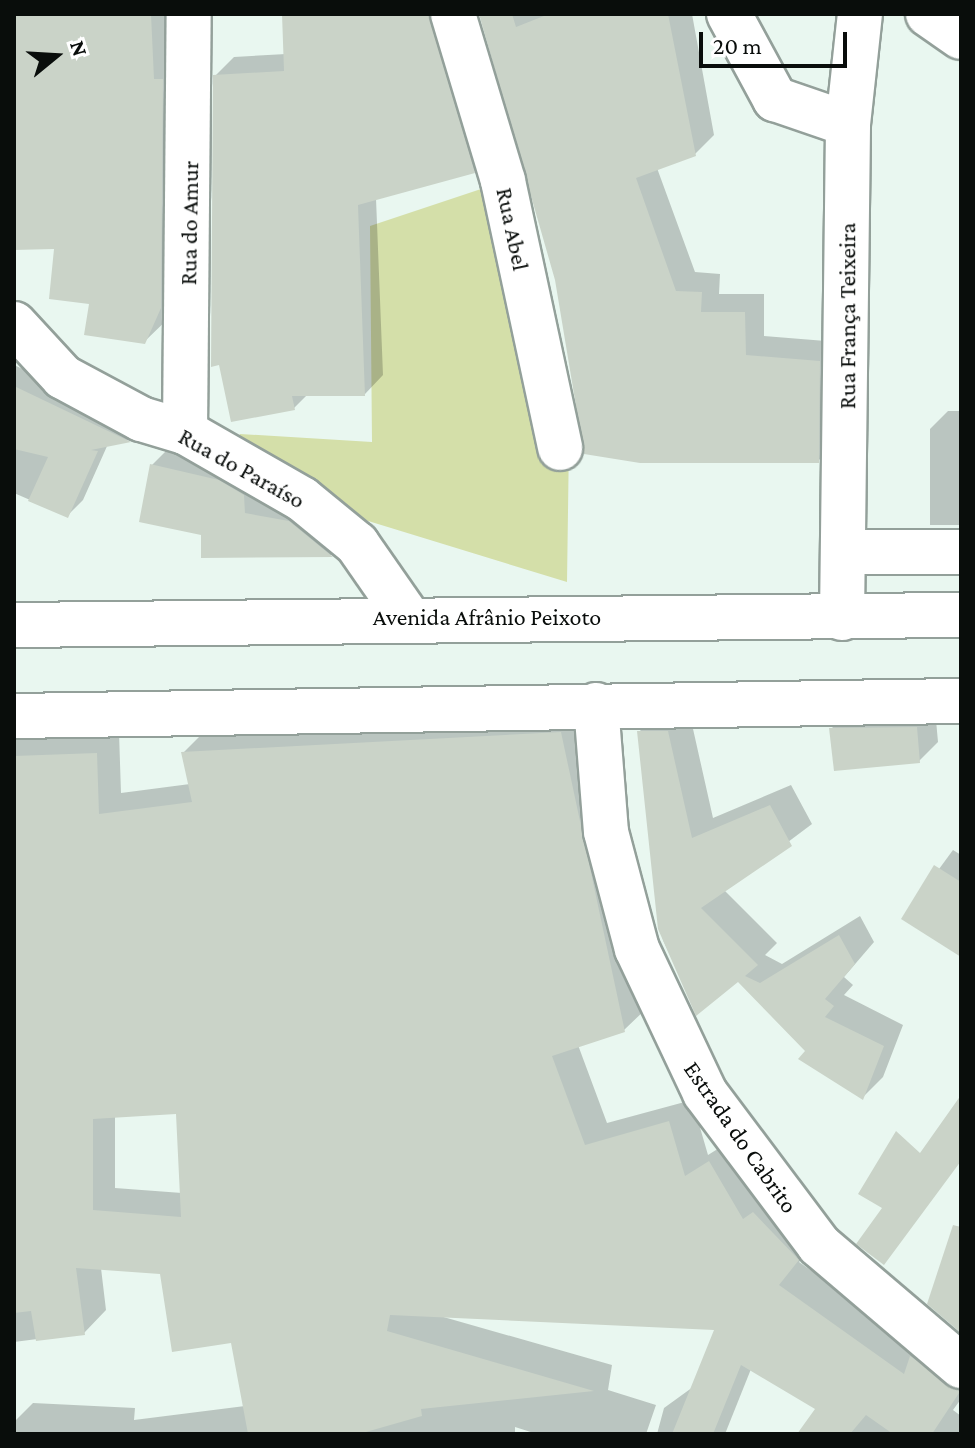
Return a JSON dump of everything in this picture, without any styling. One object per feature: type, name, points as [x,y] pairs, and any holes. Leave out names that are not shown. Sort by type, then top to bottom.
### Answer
[{"type":"street","name":"Rua do Amur","points":[[185,432],[189,14]]},
{"type":"street","name":"Rua Abel","points":[[453,14],[503,181],[560,448]]},
{"type":"street","points":[[729,14],[775,99],[848,124]]},
{"type":"street","name":"Rua França Teixeira","points":[[842,618],[846,552],[848,124],[860,14]]},
{"type":"street","points":[[928,14],[961,37]]},
{"type":"street","name":"Rua do Paraíso","points":[[14,324],[63,377],[141,419],[185,432],[335,526],[357,544],[407,616]]},
{"type":"street","points":[[846,552],[961,552]]},
{"type":"street","name":"Avenida Afrânio Peixoto","points":[[14,625],[407,616],[842,618],[961,615]]},
{"type":"street","points":[[14,716],[961,701]]},
{"type":"street","name":"Estrada do Cabrito","points":[[596,705],[606,832],[637,949],[699,1082],[819,1245],[961,1366]]},
{"type":"green space","points":[[490,186],[569,441],[567,582],[215,474],[240,434],[372,442],[370,226]]},
{"type":"building","points":[[14,14],[151,14],[154,79],[163,79],[161,308],[145,344],[84,335],[89,304],[49,299],[54,249],[14,250]]},
{"type":"building","points":[[282,14],[429,14],[475,173],[358,205],[365,396],[292,396],[295,410],[231,422],[219,365],[211,367],[213,75],[284,71]]},
{"type":"building","points":[[479,14],[512,14],[516,27],[549,14],[668,14],[696,156],[636,178],[676,291],[702,292],[701,312],[745,312],[746,355],[820,361],[819,463],[640,463],[584,454],[555,280]]},
{"type":"building","points":[[14,386],[131,442],[91,450],[98,451],[68,518],[28,501],[48,457],[14,449]]},
{"type":"building","points":[[150,464],[219,480],[244,495],[245,513],[289,521],[333,557],[201,558],[201,535],[139,522]]},
{"type":"building","points":[[917,727],[920,763],[834,771],[829,728]]},
{"type":"building","points":[[637,731],[668,731],[692,838],[770,805],[792,846],[701,908],[758,965],[745,976],[760,983],[839,935],[855,964],[825,999],[834,1006],[825,1017],[884,1046],[863,1100],[798,1059],[805,1051],[738,982],[696,1016],[658,929]]},
{"type":"building","points":[[561,732],[625,1032],[552,1056],[585,1145],[669,1121],[685,1176],[709,1161],[743,1219],[753,1212],[799,1260],[779,1285],[904,1374],[910,1356],[961,1390],[932,1434],[893,1434],[866,1415],[850,1434],[797,1434],[815,1409],[741,1365],[713,1434],[672,1434],[714,1330],[390,1315],[387,1331],[594,1391],[421,1409],[422,1416],[359,1434],[248,1434],[231,1343],[172,1352],[160,1274],[76,1268],[85,1335],[36,1341],[31,1311],[14,1313],[14,756],[97,753],[99,814],[192,802],[181,752]],"holes":[[[176,1114],[181,1217],[93,1210],[93,1119]]]},
{"type":"building","points":[[934,865],[961,882],[961,957],[901,919]]},
{"type":"building","points":[[961,1095],[961,1161],[884,1265],[856,1244],[882,1208],[858,1194],[896,1131],[920,1153]]},
{"type":"building","points":[[953,1225],[961,1227],[961,1333],[927,1304]]}]
